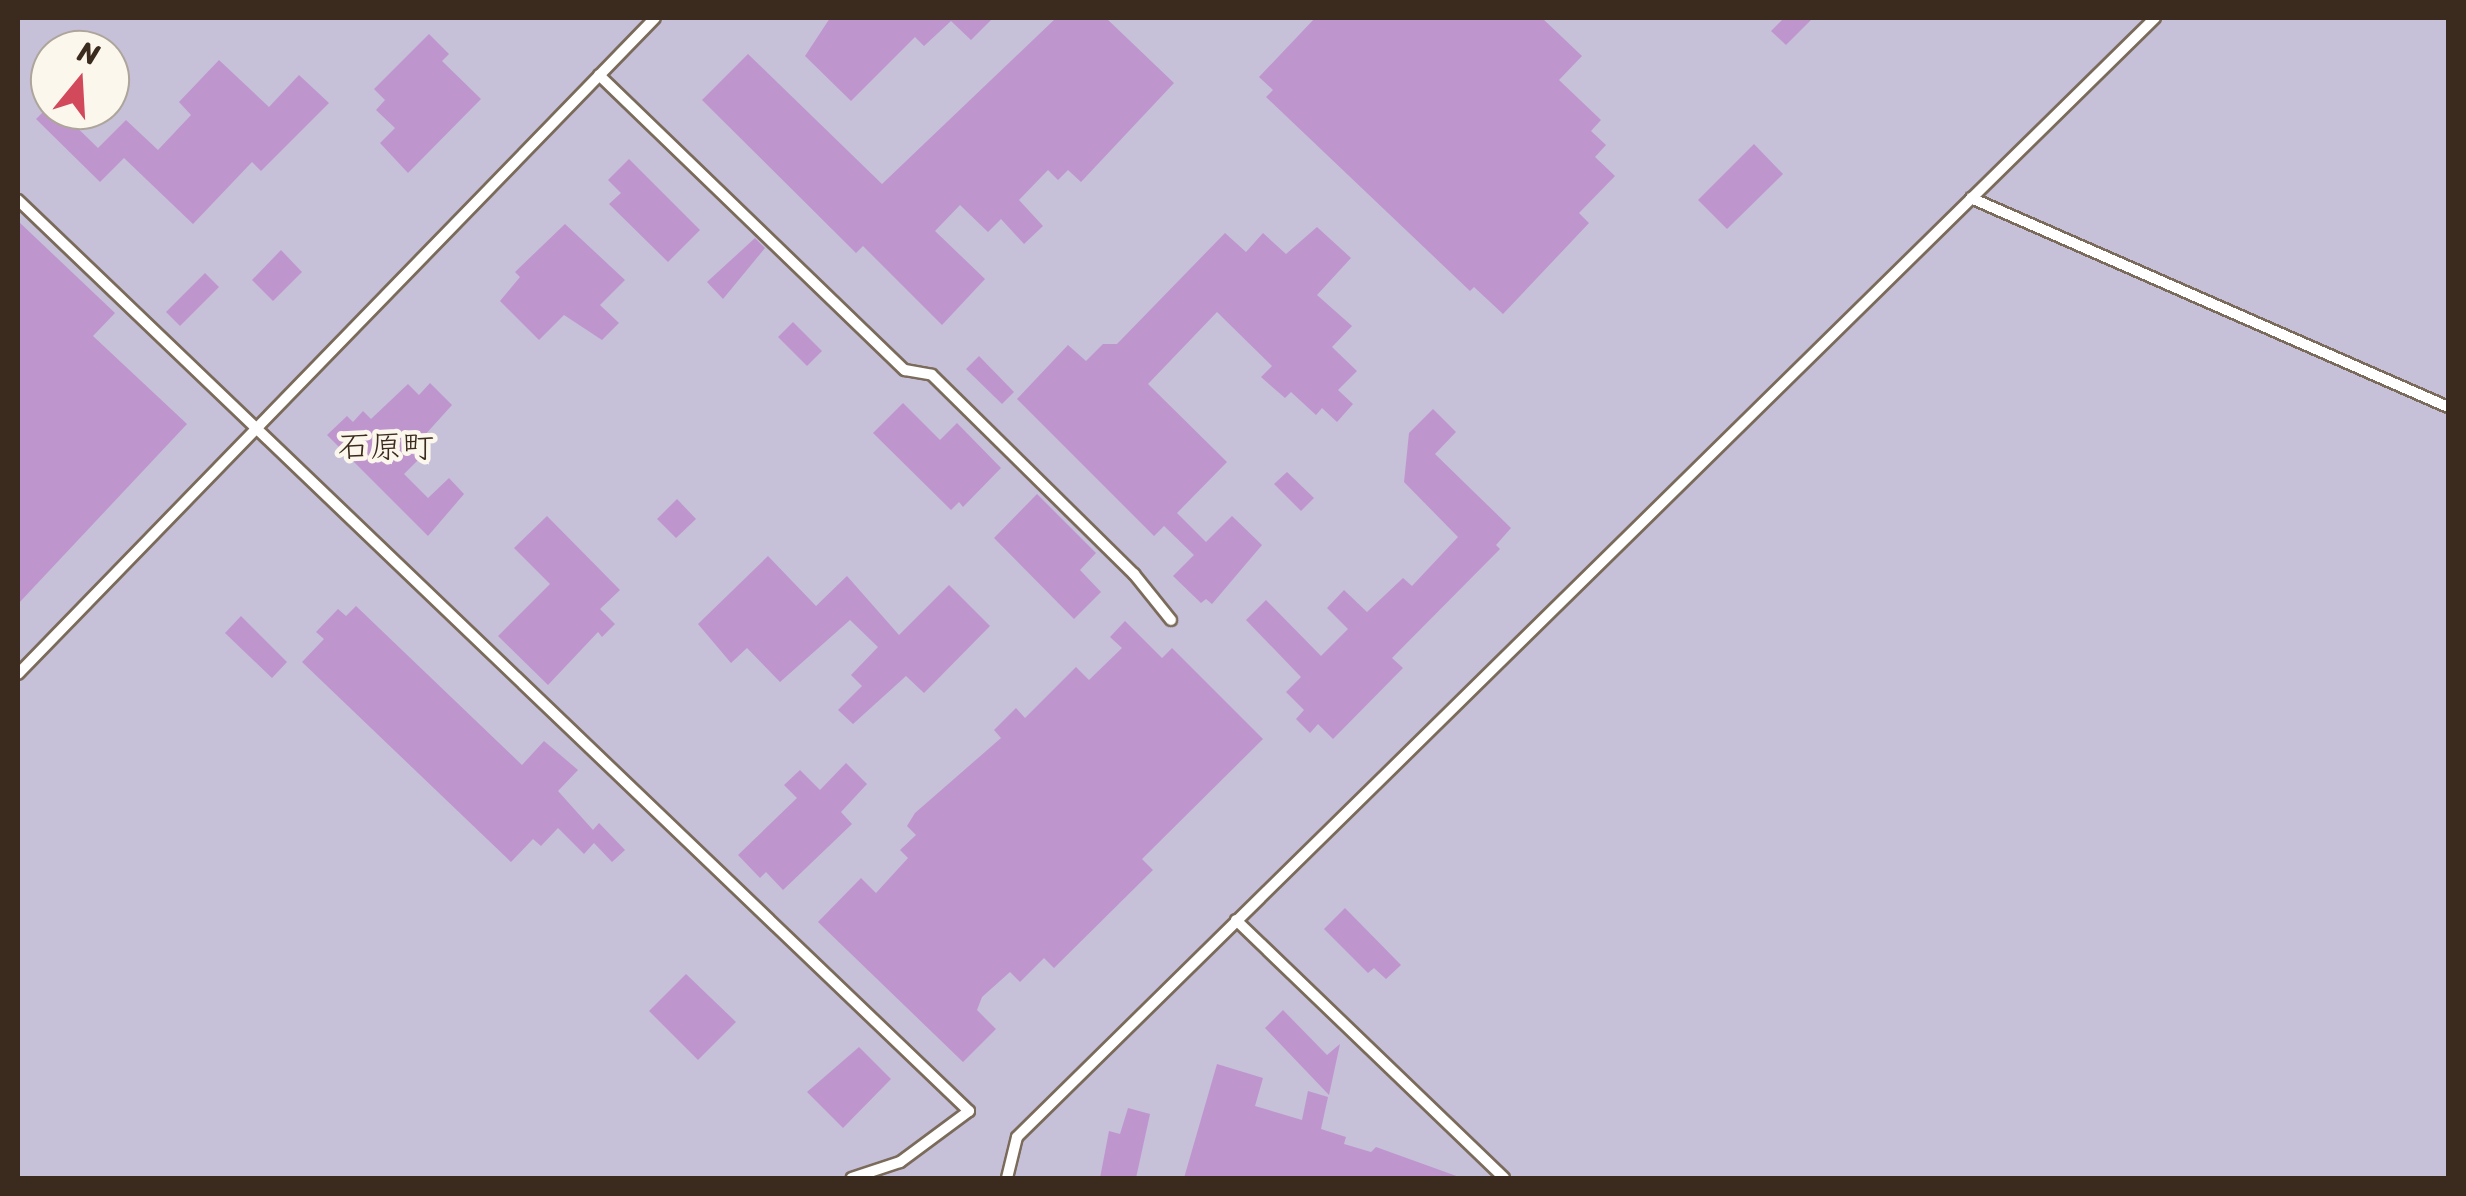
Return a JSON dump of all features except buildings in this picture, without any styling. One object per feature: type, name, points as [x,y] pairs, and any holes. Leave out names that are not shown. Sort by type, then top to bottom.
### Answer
[{"type":"lane","points":[[18,674],[252,428],[655,18]]},
{"type":"lane","points":[[1008,1178],[1017,1137],[2155,18]]},
{"type":"lane","points":[[599,75],[905,370],[932,374],[1134,574],[1171,620]]},
{"type":"lane","points":[[1972,198],[2448,407]]},
{"type":"lane","points":[[18,200],[969,1111],[900,1162],[852,1178]]},
{"type":"lane","points":[[1236,920],[1504,1178]]},
{"type":"shaded area","points":[[18,18],[2448,18],[2448,1178],[18,1178]]},
{"type":"district","name":"石原町","points":[[386,447]]}]
